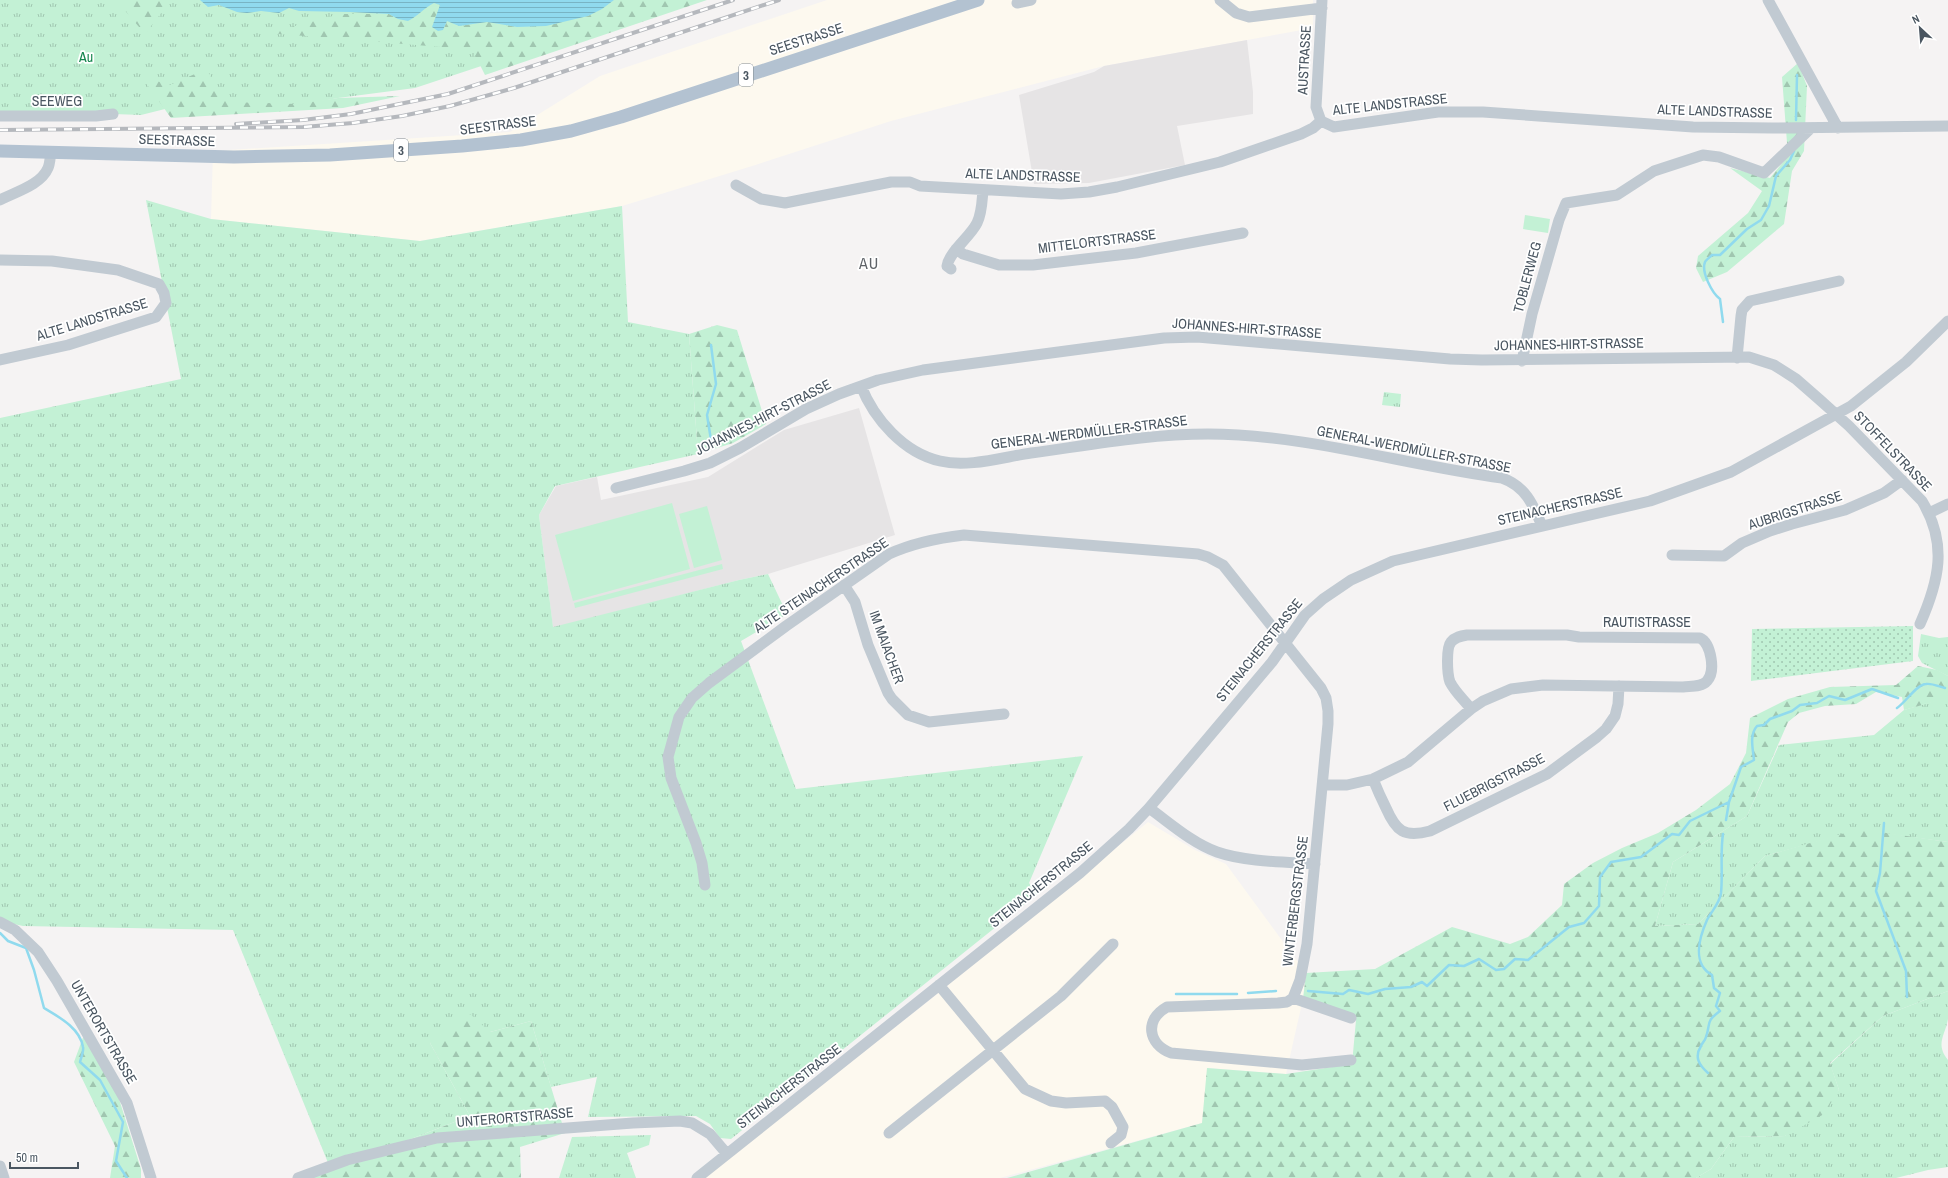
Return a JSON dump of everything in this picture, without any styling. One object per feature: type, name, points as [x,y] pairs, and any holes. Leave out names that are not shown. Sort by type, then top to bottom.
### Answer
[{"type":"main road","name":"SEESTRASSE","points":[[0,151],[234,158],[353,153],[462,146],[521,140],[572,130],[621,117],[978,0]]},
{"type":"street","points":[[1017,3],[1031,0]]},
{"type":"street","points":[[1220,0],[1236,13],[1249,17],[1322,4]]},
{"type":"street","points":[[1768,0],[1838,128]]},
{"type":"street","name":"AUSTRASSE","points":[[1321,121],[1316,107],[1322,4]]},
{"type":"street","name":"ALTE LANDSTRASSE","points":[[736,185],[761,198],[785,203],[890,182],[910,182],[920,186],[1061,194],[1089,192],[1117,187],[1227,160],[1301,134],[1313,128],[1321,121],[1328,126],[1341,127],[1438,112],[1483,112],[1684,126],[1838,128],[1948,126]]},
{"type":"street","name":"SEEWEG","points":[[0,116],[96,116],[113,114]]},
{"type":"street","name":"TOBLERWEG","points":[[1522,360],[1532,314],[1556,227],[1566,203],[1617,196],[1654,171],[1703,155],[1719,156],[1764,173],[1811,128]]},
{"type":"street","points":[[0,200],[38,180],[44,175],[48,168],[51,152]]},
{"type":"street","points":[[951,269],[947,266],[948,259],[977,222],[982,208],[983,190]]},
{"type":"street","name":"MITTELORTSTRASSE","points":[[956,250],[963,254],[999,264],[1033,265],[1136,253],[1242,233]]},
{"type":"street","name":"ALTE LANDSTRASSE","points":[[0,260],[44,260],[118,270],[159,284],[164,293],[166,303],[156,317],[68,346],[0,360]]},
{"type":"street","points":[[1737,358],[1742,310],[1750,301],[1839,281]]},
{"type":"street","name":"STEINACHERSTRASSE","points":[[697,1178],[800,1098],[1080,873],[1130,829],[1266,669],[1294,628],[1314,606],[1365,573],[1408,556],[1650,501],[1712,480],[1761,457],[1851,406],[1878,386],[1948,321]]},
{"type":"street","name":"JOHANNES-HIRT-STRASSE","points":[[616,488],[710,463],[740,448],[806,409],[861,386],[923,370],[1164,338],[1197,337],[1404,352],[1454,360],[1749,357],[1774,365],[1796,379],[1836,414]]},
{"type":"street","name":"GENERAL-WERDMÜLLER-STRASSE","points":[[861,386],[872,406],[901,442],[919,455],[942,462],[976,462],[1166,435],[1214,434],[1272,437],[1502,478],[1513,482],[1523,490],[1542,526]]},
{"type":"street","name":"STOFFELSTRASSE","points":[[1836,414],[1922,501],[1929,513],[1937,537],[1939,568],[1932,598],[1920,624]]},
{"type":"street","name":"AUBRIGSTRASSE","points":[[1672,555],[1724,556],[1742,543],[1770,531],[1850,508],[1884,493],[1902,480]]},
{"type":"street","points":[[1929,513],[1948,504]]},
{"type":"street","name":"ALTE STEINACHERSTRASSE","points":[[705,885],[702,863],[696,843],[671,778],[668,757],[679,717],[692,698],[709,683],[844,585],[890,554],[903,548],[933,540],[964,535],[1208,556],[1223,565],[1285,643]]},
{"type":"street","name":"IM MAIACHER","points":[[844,585],[855,602],[868,645],[888,693],[908,716],[929,722],[1004,714]]},
{"type":"street","name":"RAUTISTRASSE","points":[[1568,635],[1579,637],[1700,638],[1708,644],[1710,653],[1710,677],[1707,682],[1702,685],[1683,687],[1527,686],[1511,689],[1496,695],[1471,709],[1453,686],[1448,673],[1449,646],[1451,641],[1458,636],[1568,635]]},
{"type":"street","name":"WINTERBERGSTRASSE","points":[[1285,643],[1308,670],[1326,698],[1328,711],[1323,785],[1306,944],[1300,980],[1293,998]]},
{"type":"street","name":"FLUEBRIGSTRASSE","points":[[1373,779],[1392,823],[1399,830],[1415,835],[1430,831],[1547,774],[1597,737],[1606,729],[1615,716],[1618,704],[1619,686]]},
{"type":"street","points":[[1323,785],[1346,785],[1373,779],[1408,762],[1471,709]]},
{"type":"street","points":[[1149,808],[1195,841],[1217,852],[1234,856],[1315,864]]},
{"type":"street","name":"UNTERORTSTRASSE","points":[[0,922],[15,930],[38,952],[61,988],[127,1103],[151,1178]]},
{"type":"street","points":[[889,1133],[1061,996],[1113,944]]},
{"type":"street","points":[[939,985],[1026,1089],[1051,1101],[1066,1103],[1101,1100],[1108,1103],[1123,1127],[1121,1135],[1111,1144]]},
{"type":"street","points":[[1350,1018],[1293,998],[1278,1004],[1167,1007],[1156,1016],[1152,1026],[1153,1037],[1159,1047],[1172,1052],[1302,1065],[1351,1060]]},
{"type":"street","name":"UNTERORTSTRASSE","points":[[298,1178],[347,1160],[437,1138],[626,1124],[680,1121],[692,1123],[710,1134],[727,1154]]},
{"type":"street","points":[[0,1166],[4,1178]]},
{"type":"shaded area","points":[[827,0],[1313,0],[1313,28],[1104,66],[891,121],[622,206],[420,241],[211,219],[213,151],[510,132],[600,76]]},
{"type":"shaded area","points":[[1247,40],[1253,92],[1253,114],[1177,126],[1185,165],[1089,183],[1034,184],[1019,95],[1094,72],[1104,66]]},
{"type":"shaded area","points":[[859,408],[895,535],[768,574],[739,580],[553,628],[539,515],[556,486],[597,477],[601,500],[708,477],[784,430]]},
{"type":"shaded area","points":[[1148,822],[1195,850],[1226,864],[1306,973],[1303,999],[1286,1074],[1208,1068],[1202,1123],[1000,1178],[703,1178],[926,1003]]},
{"type":"green space","name":"Au","points":[[0,0],[681,0],[415,88],[338,98],[291,107],[234,103],[165,109],[141,115],[0,116]]},
{"type":"green space","points":[[116,0],[171,0],[145,34]]},
{"type":"green space","points":[[614,0],[707,0],[485,75],[473,51],[268,33],[341,14],[389,14],[398,19],[416,17],[424,8],[434,3],[440,5],[434,20],[443,30],[447,21],[459,26],[487,22],[517,27],[546,26],[588,16]]},
{"type":"green space","points":[[1798,63],[1807,86],[1804,151],[1792,171],[1784,224],[1727,272],[1703,282],[1696,268],[1698,256],[1748,213],[1762,191],[1730,168],[1770,178],[1788,156],[1782,77]]},
{"type":"green space","points":[[206,69],[228,102],[297,104],[338,98],[400,96],[343,108],[171,118],[141,76],[170,85]]},
{"type":"green space","points":[[146,200],[211,219],[420,241],[622,206],[628,322],[689,334],[698,454],[555,486],[539,515],[553,627],[768,574],[787,614],[741,641],[796,789],[1083,756],[1029,883],[1037,894],[731,1139],[720,1138],[710,1124],[696,1116],[588,1117],[597,1077],[551,1087],[531,1021],[490,1032],[430,1043],[470,1116],[331,1170],[233,930],[23,926],[0,921],[0,418],[181,379]]},
{"type":"green space","points":[[1525,215],[1550,219],[1548,233],[1523,229]]},
{"type":"green space","points":[[717,325],[737,330],[766,424],[733,443],[698,454],[689,334]]},
{"type":"green space","points":[[1384,392],[1401,394],[1400,407],[1382,405]]},
{"type":"green space","points":[[672,503],[690,569],[573,601],[555,535]]},
{"type":"green space","points":[[707,506],[722,560],[694,568],[679,514]]},
{"type":"green space","points":[[722,564],[723,569],[575,608],[574,603]]},
{"type":"green space","points":[[1913,626],[1913,661],[1751,681],[1752,629]]},
{"type":"green space","points":[[1921,634],[1939,638],[1948,637],[1948,676],[1922,663],[1918,656]]},
{"type":"green space","points":[[1918,666],[1937,670],[1948,676],[1948,698],[1904,710],[1902,697],[1876,692],[1856,704],[1825,706],[1799,713],[1788,722],[1747,816],[1673,862],[1655,926],[1698,924],[1765,856],[1859,829],[1948,842],[1948,991],[1883,1016],[1830,1063],[1839,1090],[1824,1114],[1785,1136],[1734,1137],[1711,1169],[1696,1178],[1007,1178],[1202,1123],[1207,1068],[1286,1074],[1352,1064],[1356,1020],[1303,999],[1306,973],[1375,969],[1452,927],[1510,944],[1528,937],[1562,905],[1564,884],[1593,863],[1622,848],[1658,833],[1696,810],[1730,784],[1746,753],[1750,718],[1788,699],[1830,687],[1896,685]]},
{"type":"green space","points":[[1948,697],[1948,842],[1859,830],[1765,856],[1698,924],[1655,926],[1673,862],[1747,816],[1779,745],[1874,735],[1904,710]]},
{"type":"green space","points":[[1948,991],[1948,1019],[1941,1044],[1944,1054],[1948,1060],[1948,1167],[1928,1170],[1896,1178],[1696,1178],[1711,1169],[1734,1137],[1785,1136],[1839,1090],[1830,1064],[1883,1016]]},
{"type":"green space","points":[[470,1014],[490,1032],[531,1021],[565,1133],[520,1147],[521,1178],[311,1178],[470,1116],[430,1043]]},
{"type":"green space","points":[[85,1032],[114,1083],[141,1169],[141,1178],[110,1178],[115,1146],[74,1062]]},
{"type":"green space","points":[[651,1135],[649,1145],[627,1153],[636,1178],[559,1178],[572,1137]]},
{"type":"water","points":[[200,0],[614,0],[602,9],[588,16],[546,26],[517,27],[487,22],[459,26],[447,21],[443,30],[438,31],[432,27],[440,5],[434,3],[408,21],[398,19],[389,14],[299,11],[289,8],[279,13],[261,11],[247,13],[237,12],[219,5],[208,7]]},
{"type":"waterway","points":[[1796,120],[1797,75]]},
{"type":"waterway","points":[[1723,322],[1720,299],[1708,282],[1704,266],[1705,262],[1712,255],[1720,255],[1747,229],[1761,220],[1769,206],[1776,176],[1790,160],[1794,151]]},
{"type":"waterway","points":[[711,345],[716,384],[707,415],[711,440]]},
{"type":"waterway","points":[[1897,708],[1915,690],[1923,685],[1931,684],[1945,688]]},
{"type":"waterway","points":[[1726,820],[1729,802],[1741,767],[1754,760],[1752,738],[1757,726],[1764,725],[1770,719],[1792,711],[1800,705],[1817,703],[1829,696],[1845,700],[1872,689],[1898,698]]},
{"type":"waterway","points":[[1308,991],[1343,994],[1349,990],[1368,994],[1385,989],[1411,987],[1422,982],[1427,986],[1449,965],[1464,966],[1479,959],[1496,970],[1504,969],[1515,959],[1528,960],[1569,927],[1584,923],[1599,906],[1600,877],[1611,862],[1641,857],[1672,834],[1679,835],[1690,821],[1729,802]]},
{"type":"waterway","points":[[1884,823],[1880,873],[1876,891],[1906,971],[1907,997]]},
{"type":"waterway","points":[[1708,1073],[1698,1061],[1698,1054],[1701,1045],[1706,1038],[1710,1020],[1720,1011],[1716,1006],[1720,993],[1714,988],[1712,975],[1702,964],[1699,950],[1704,927],[1719,901],[1721,893],[1723,834]]},
{"type":"waterway","points":[[0,933],[8,941],[26,948],[34,970],[44,1008],[68,1024],[78,1034],[83,1049],[80,1062],[100,1080],[123,1122],[116,1161],[127,1178]]},
{"type":"waterway","points":[[1248,993],[1276,991]]},
{"type":"waterway","points":[[1176,994],[1237,994]]},
{"type":"railway","points":[[236,124],[303,120],[351,114],[448,94],[733,0]]},
{"type":"railway","points":[[0,130],[303,127],[353,123],[402,116],[450,106],[514,88],[779,0]]},
{"type":"district","name":"AU","points":[[869,263]]}]
